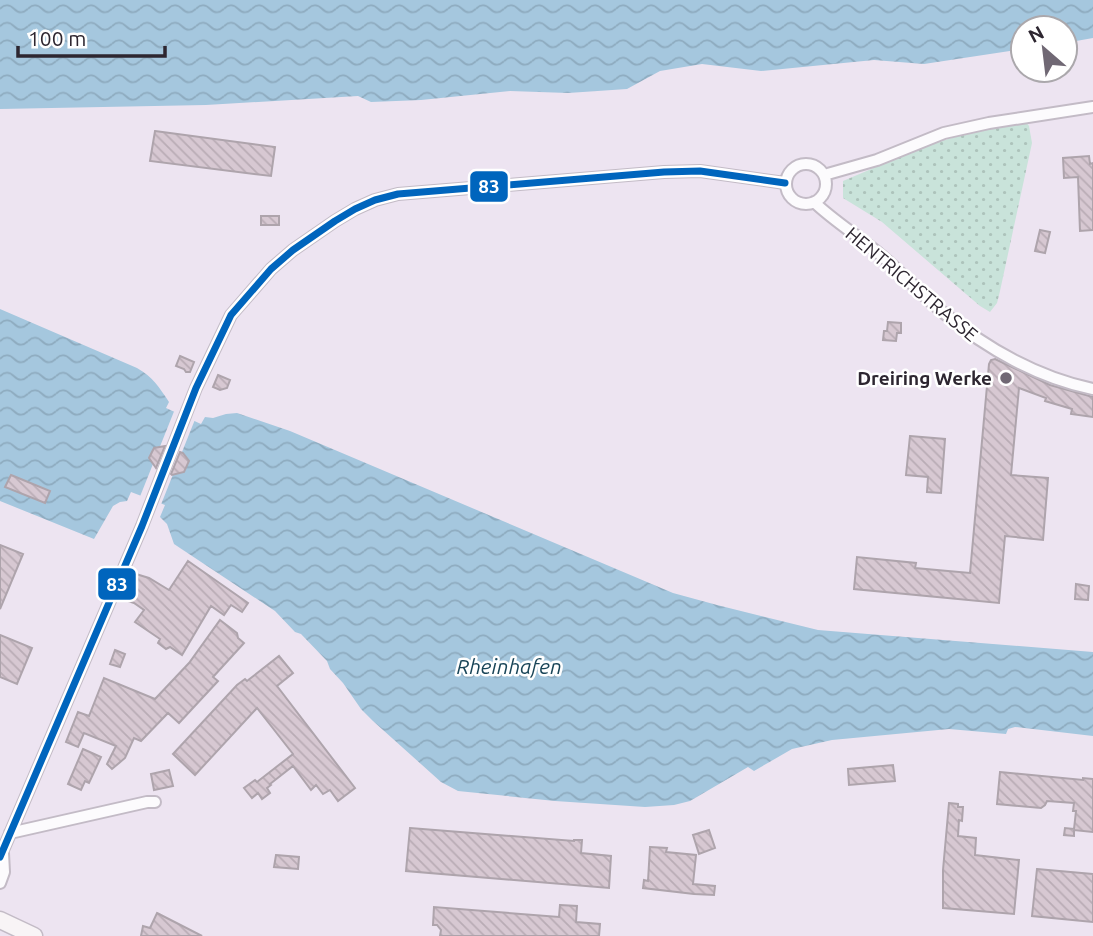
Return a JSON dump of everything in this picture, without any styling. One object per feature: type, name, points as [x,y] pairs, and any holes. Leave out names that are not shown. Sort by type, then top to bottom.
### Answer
[{"type":"main road","points":[[0,920],[34,936]]},
{"type":"street","points":[[824,175],[877,160],[944,133],[989,123],[1093,107]]},
{"type":"street","points":[[0,883],[4,872],[1,855],[142,526],[196,388],[230,315],[271,269],[293,250],[355,209],[375,200],[425,190],[664,172],[700,172],[785,183],[789,172],[803,163],[816,166],[824,175],[824,192],[814,202]]},
{"type":"street","name":"HENTRICHSTRASSE","points":[[785,183],[786,190],[795,201],[803,204],[814,202],[830,217],[856,234],[945,314],[988,346],[1055,378],[1093,389]]},
{"type":"street","points":[[10,833],[155,802]]},
{"type":"green space","points":[[1026,122],[1032,143],[1000,291],[997,303],[990,312],[882,222],[843,198],[843,181],[930,144],[981,130]]},
{"type":"water","points":[[0,0],[1093,0],[1093,38],[1079,40],[1079,14],[1009,14],[1009,51],[924,64],[874,60],[761,71],[702,64],[660,71],[627,89],[568,93],[510,91],[371,102],[358,96],[206,105],[0,109]]},
{"type":"water","name":"Rheinhafen","points":[[0,309],[137,368],[159,387],[169,402],[166,408],[201,424],[205,417],[237,413],[290,431],[673,593],[818,630],[1093,652],[1093,736],[1015,727],[1008,729],[1006,734],[949,729],[832,740],[792,749],[754,771],[748,767],[690,801],[674,805],[645,807],[458,791],[441,782],[373,721],[330,669],[327,661],[275,611],[174,544],[167,524],[160,517],[165,505],[131,492],[127,501],[113,506],[94,539],[0,501]]},
{"type":"pier","points":[[175,409],[196,417],[160,507],[139,499]]},
{"type":"building","points":[[155,131],[275,147],[271,176],[150,161]]},
{"type":"building","points":[[1089,156],[1090,164],[1093,163],[1093,230],[1080,231],[1078,177],[1064,178],[1063,158]]},
{"type":"building","points":[[261,216],[279,216],[279,225],[261,225]]},
{"type":"building","points":[[1040,230],[1050,232],[1045,253],[1035,251]]},
{"type":"building","points":[[888,322],[901,323],[901,333],[897,333],[896,341],[883,340]]},
{"type":"building","points":[[180,356],[194,362],[190,372],[176,366]]},
{"type":"building","points":[[995,359],[1050,385],[1093,397],[1093,417],[1071,414],[1072,409],[1045,401],[1046,398],[1019,388],[1011,475],[1048,478],[1043,540],[1005,536],[999,603],[854,589],[857,557],[916,563],[915,568],[970,573],[989,364]]},
{"type":"building","points":[[218,375],[230,380],[227,388],[220,390],[213,387]]},
{"type":"building","points":[[910,436],[945,439],[941,493],[927,492],[928,477],[906,475]]},
{"type":"building","points":[[165,446],[156,468],[149,458],[154,448]]},
{"type":"building","points":[[180,452],[189,461],[184,472],[172,475],[171,474]]},
{"type":"building","points":[[11,475],[50,491],[45,503],[5,487]]},
{"type":"building","points":[[0,545],[23,554],[0,609]]},
{"type":"building","points":[[188,561],[248,603],[242,612],[231,605],[224,615],[211,606],[182,655],[170,647],[166,649],[158,643],[160,639],[135,622],[144,610],[125,600],[136,574],[169,590]]},
{"type":"building","points":[[1076,584],[1089,586],[1088,600],[1075,599]]},
{"type":"building","points":[[220,620],[237,633],[244,643],[213,677],[218,681],[179,723],[168,713],[141,741],[134,738],[125,758],[112,769],[107,764],[116,746],[84,733],[78,747],[66,742],[78,712],[89,716],[104,678],[155,699],[189,663]]},
{"type":"building","points":[[0,635],[32,648],[17,684],[0,677]]},
{"type":"building","points":[[115,650],[125,654],[120,667],[110,664]]},
{"type":"building","points":[[279,656],[293,673],[277,686],[355,788],[338,801],[330,790],[323,794],[316,785],[311,790],[293,766],[270,784],[267,788],[270,793],[262,799],[258,793],[252,798],[244,788],[255,780],[257,782],[293,754],[257,708],[195,775],[173,754],[237,685],[245,679],[247,681]]},
{"type":"building","points":[[83,749],[101,757],[89,783],[85,781],[81,790],[68,784]]},
{"type":"building","points":[[893,765],[895,781],[849,785],[848,769]]},
{"type":"building","points":[[169,770],[173,786],[154,790],[151,774]]},
{"type":"building","points":[[1000,772],[1093,779],[1093,832],[1074,830],[1074,836],[1064,835],[1065,828],[1074,829],[1074,803],[1047,801],[1041,808],[997,804]]},
{"type":"building","points":[[949,803],[963,807],[958,836],[976,838],[975,855],[1019,860],[1014,914],[943,908],[943,870]]},
{"type":"building","points":[[410,828],[582,840],[581,853],[611,856],[609,888],[406,871]]},
{"type":"building","points":[[709,830],[715,848],[699,854],[693,835]]},
{"type":"building","points":[[650,847],[667,848],[666,852],[696,855],[693,884],[715,886],[714,895],[643,888],[644,880],[648,881]]},
{"type":"building","points":[[276,855],[299,857],[298,869],[274,867]]},
{"type":"building","points":[[1037,869],[1093,874],[1093,922],[1032,916]]},
{"type":"building","points":[[560,905],[577,906],[576,922],[600,924],[599,936],[440,936],[441,930],[437,925],[433,925],[434,907],[559,917]]},
{"type":"building","points":[[157,913],[202,936],[141,936],[143,926],[150,928]]},
{"type":"transit line","name":"83","points":[[0,857],[142,526],[196,388],[231,315],[271,269],[293,250],[355,209],[398,194],[664,172],[700,171],[785,183]]},
{"type":"place","name":"Dreiring Werke","points":[[1006,378]]}]
